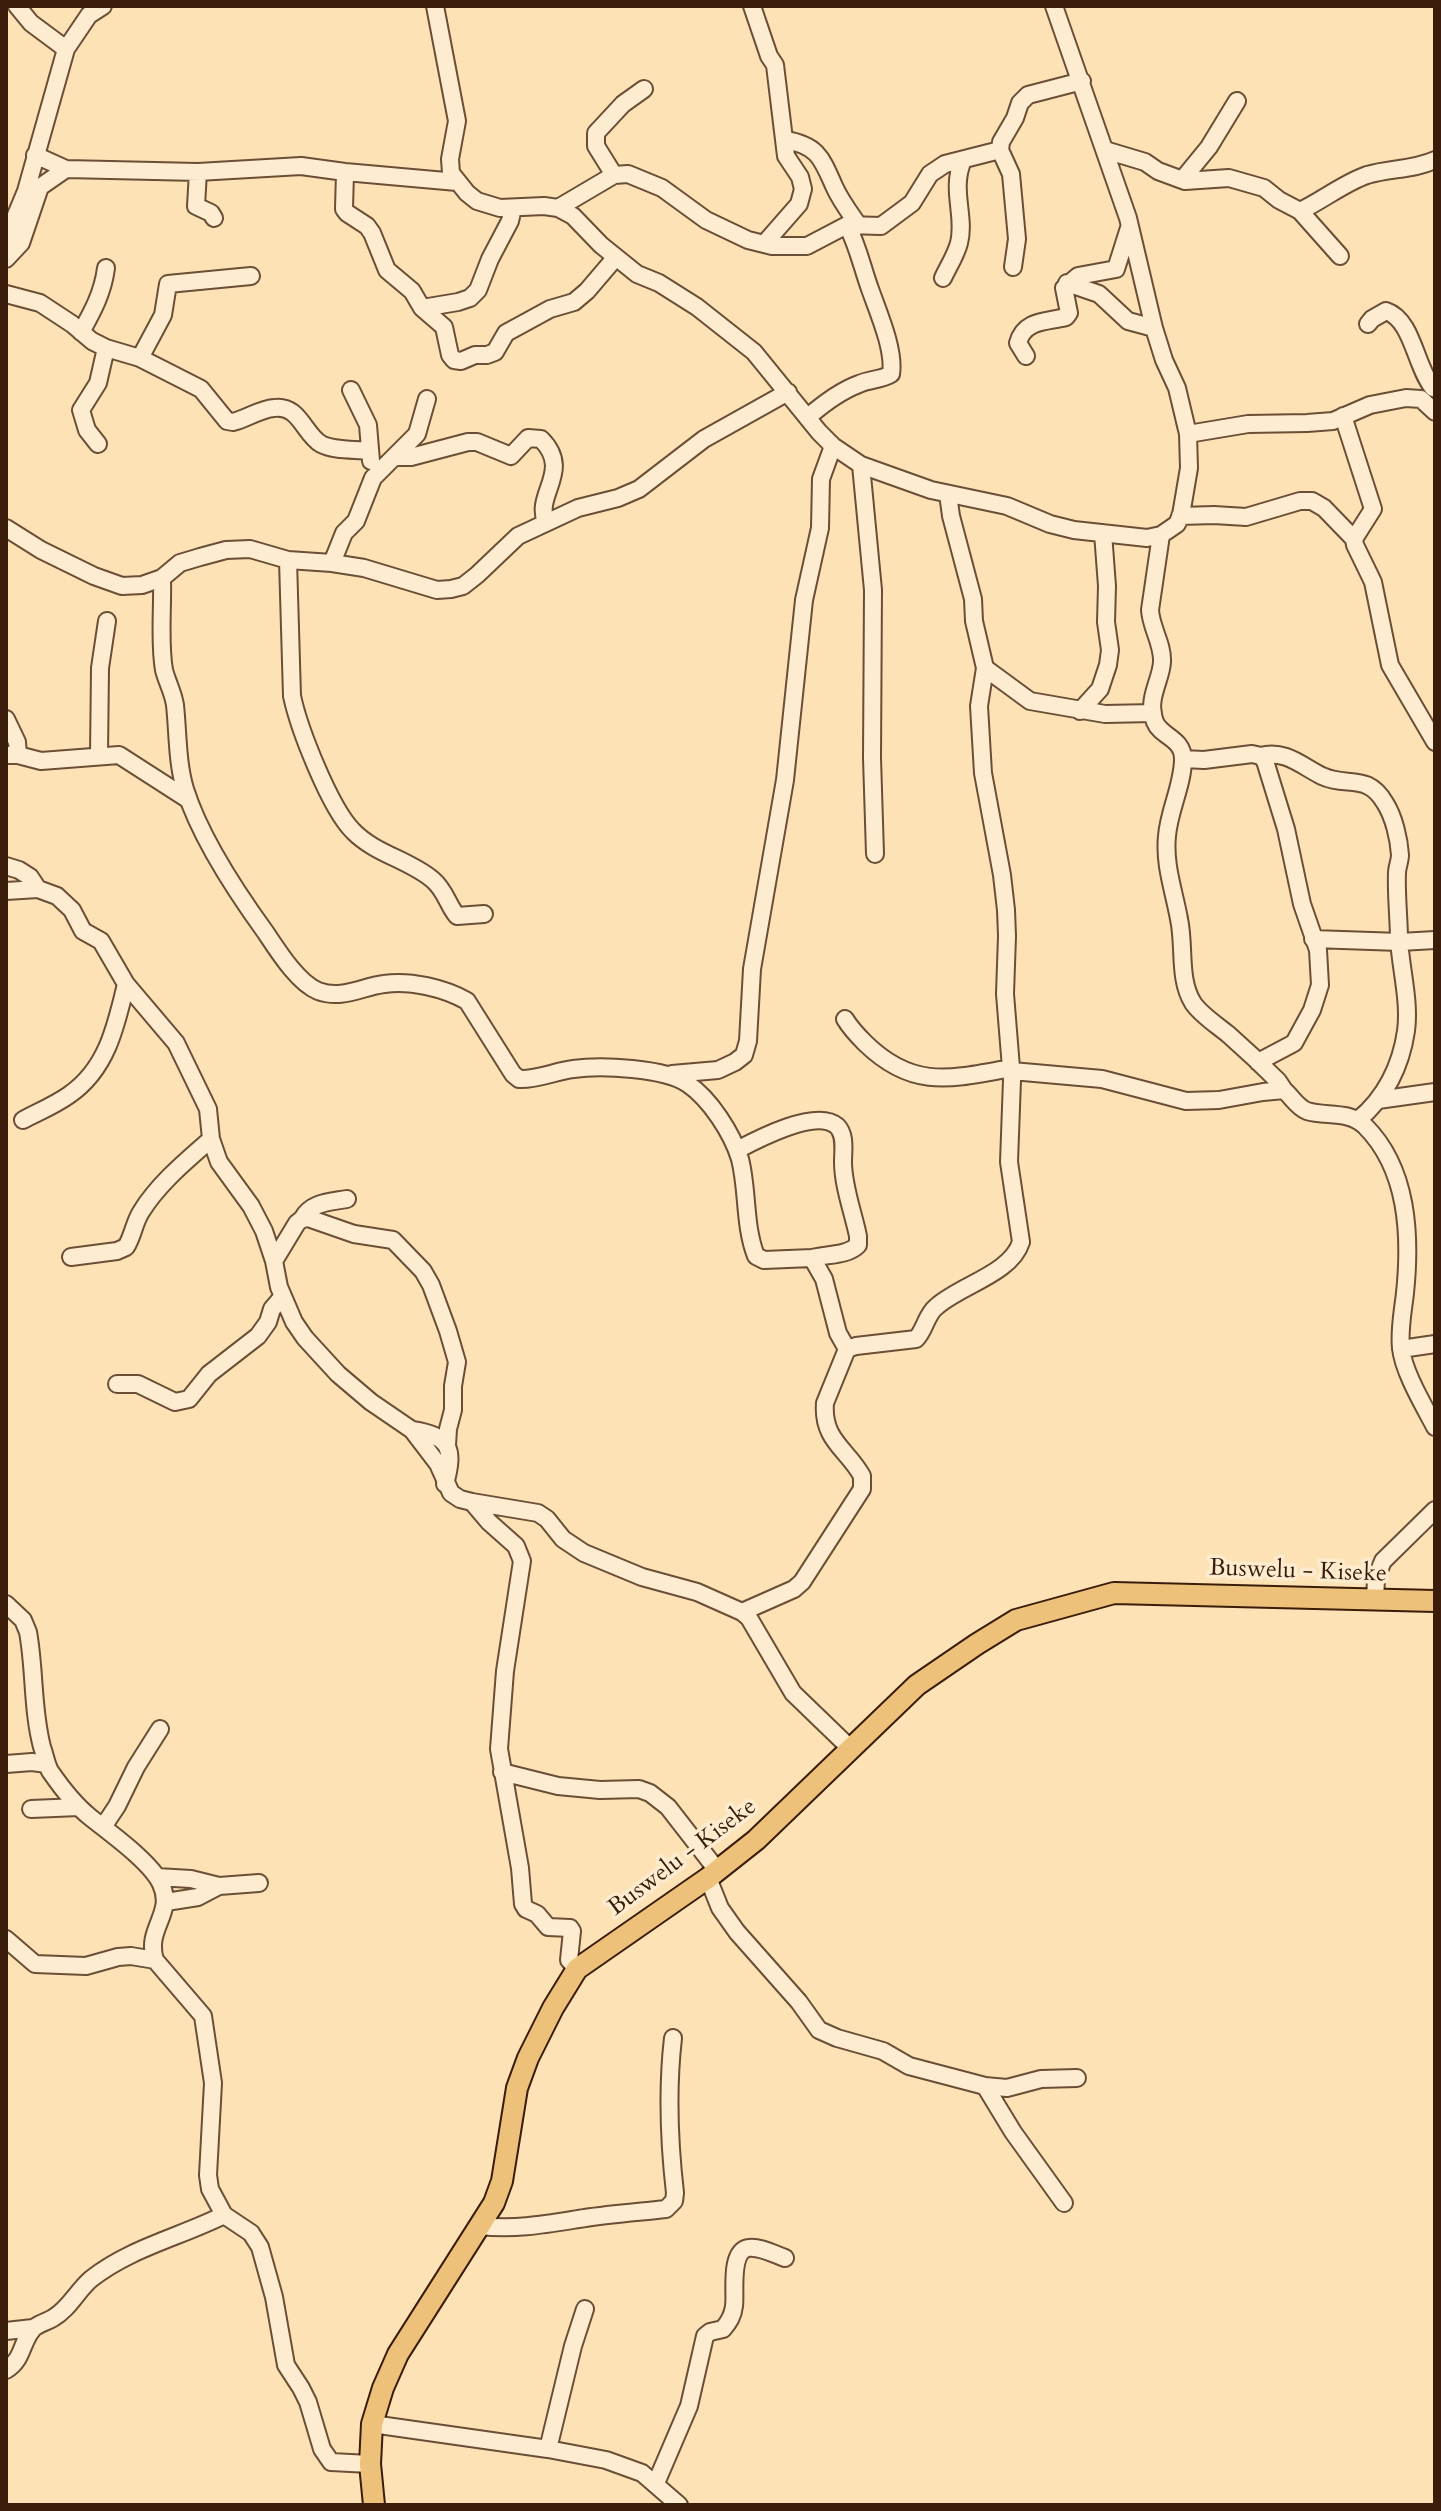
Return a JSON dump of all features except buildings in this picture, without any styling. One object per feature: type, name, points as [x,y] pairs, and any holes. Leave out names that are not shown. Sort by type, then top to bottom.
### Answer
[{"type":"main road","name":"Buswelu - Kiseke","points":[[374,2505],[370,2464],[372,2424],[383,2388],[398,2354],[494,2203],[502,2181],[517,2088],[524,2068],[553,2008],[577,1969],[713,1874],[756,1840],[917,1685],[1016,1620],[1114,1593],[1435,1601]]},
{"type":"street","points":[[17,6],[31,23],[66,49]]},
{"type":"street","points":[[6,239],[26,191],[66,49],[89,15],[103,6]]},
{"type":"street","points":[[435,6],[456,111],[457,132],[450,159],[451,173],[477,201],[500,208],[558,208],[573,216],[637,274],[659,283],[697,307],[754,352],[833,446],[861,465],[948,494],[1007,506],[1050,524],[1147,538],[1161,535],[1177,524],[1189,468],[1188,434],[1177,388],[1154,328],[1130,226],[1054,6]]},
{"type":"street","points":[[752,6],[775,65],[786,156],[800,177],[803,189],[799,204],[764,244]]},
{"type":"street","points":[[1013,267],[1017,239],[1011,174],[1000,150],[1001,142],[1028,95],[1082,81]]},
{"type":"street","points":[[614,175],[596,146],[596,133],[623,104],[644,89]]},
{"type":"street","points":[[1182,180],[1209,147],[1237,101]]},
{"type":"street","points":[[785,140],[806,146],[823,159],[853,225],[891,356],[891,374],[846,390],[808,417]]},
{"type":"street","points":[[558,208],[614,175],[628,174],[651,183],[690,206],[706,220],[748,240],[793,247],[807,246],[853,225],[873,227],[887,222],[912,203],[937,168],[1000,150]]},
{"type":"street","points":[[1105,150],[1145,162],[1158,171],[1182,180],[1229,178],[1264,188],[1300,211],[1340,256]]},
{"type":"street","points":[[35,155],[66,169],[198,172],[301,166],[457,182]]},
{"type":"street","points":[[943,278],[959,242],[957,183],[963,160]]},
{"type":"street","points":[[1300,211],[1353,180],[1384,171],[1421,166],[1435,160]]},
{"type":"street","points":[[6,259],[21,243],[40,187],[66,169]]},
{"type":"street","points":[[198,172],[196,206],[211,213],[214,218]]},
{"type":"street","points":[[345,172],[343,200],[347,213],[367,226],[387,270],[412,291],[422,308],[444,327],[454,360],[495,352],[506,333],[550,309],[574,302],[616,257]]},
{"type":"street","points":[[422,308],[458,302],[470,298],[478,290],[513,208]]},
{"type":"street","points":[[1026,356],[1018,343],[1020,337],[1032,324],[1066,317],[1069,313],[1064,288],[1067,283],[1078,276],[1116,269],[1130,226]]},
{"type":"street","points":[[81,332],[103,286],[106,268]]},
{"type":"street","points":[[140,358],[163,315],[168,284],[251,276]]},
{"type":"street","points":[[1067,283],[1099,294],[1128,321],[1154,328]]},
{"type":"street","points":[[6,294],[40,303],[92,341],[140,358],[201,389],[227,421],[281,408],[301,419],[317,442],[326,447],[370,451]]},
{"type":"street","points":[[1368,324],[1386,311],[1400,318],[1426,379],[1435,412]]},
{"type":"street","points":[[98,444],[87,430],[81,410],[98,383],[106,348]]},
{"type":"street","points":[[332,563],[344,533],[356,521],[373,478],[368,425],[351,390]]},
{"type":"street","points":[[1188,434],[1248,424],[1333,421],[1370,405],[1430,391]]},
{"type":"street","points":[[129,586],[162,578],[180,563],[226,550],[250,549],[288,560],[364,568],[437,590],[463,586],[518,536],[578,508],[639,489],[704,439],[788,392]]},
{"type":"street","points":[[373,478],[417,434],[427,399]]},
{"type":"street","points":[[1343,416],[1373,509],[1354,539]]},
{"type":"street","points":[[397,457],[411,457],[468,442],[477,442],[511,456],[528,438],[541,439],[554,463],[553,480],[542,505],[546,522]]},
{"type":"street","points":[[162,578],[164,668],[173,693],[181,771],[189,800],[203,831],[253,915],[307,985],[333,995],[395,983],[458,996],[467,1001],[519,1079],[606,1066],[668,1075],[718,1070],[744,1055],[748,1041],[752,969],[785,780],[804,600],[820,528],[821,479],[833,446]]},
{"type":"street","points":[[861,465],[873,590],[872,821],[875,854]]},
{"type":"street","points":[[742,1612],[794,1589],[802,1582],[862,1489],[862,1476],[835,1444],[824,1411],[847,1349],[916,1339],[933,1308],[1008,1263],[1021,1242],[1009,1162],[1011,1070],[1005,994],[1006,910],[983,773],[979,706],[985,668],[974,621],[973,599],[948,494]]},
{"type":"street","points":[[1180,516],[1246,517],[1300,501],[1312,501],[1324,508],[1354,539],[1373,582],[1390,665],[1435,742]]},
{"type":"street","points":[[6,528],[94,576],[163,599]]},
{"type":"street","points":[[1080,711],[1100,689],[1110,650],[1103,533]]},
{"type":"street","points":[[1161,535],[1150,610],[1150,622],[1159,643],[1162,665],[1154,691],[1153,713],[1160,730],[1181,748],[1183,759],[1177,796],[1168,823],[1166,857],[1180,921],[1186,988],[1195,1006],[1278,1081],[1303,1110],[1335,1113],[1358,1120],[1380,1143],[1390,1160],[1404,1203],[1407,1256],[1401,1349],[1435,1427]]},
{"type":"street","points":[[288,560],[292,696],[296,714],[331,798],[353,831],[435,881],[457,916],[484,914]]},
{"type":"street","points":[[99,755],[100,668],[107,621]]},
{"type":"street","points":[[985,668],[1030,701],[1105,714],[1153,713]]},
{"type":"street","points":[[6,719],[17,742],[12,755],[41,761],[119,755],[189,800]]},
{"type":"street","points":[[1183,759],[1204,760],[1270,753],[1283,756],[1333,781],[1364,783],[1385,802],[1400,857],[1397,874],[1406,1032],[1386,1090],[1358,1120]]},
{"type":"street","points":[[1258,1062],[1294,1043],[1312,1010],[1320,985],[1318,950],[1296,884],[1286,829],[1261,756]]},
{"type":"street","points":[[163,783],[181,771]]},
{"type":"street","points":[[6,866],[30,877],[38,889]]},
{"type":"street","points":[[6,891],[38,889],[57,896],[72,910],[83,931],[101,941],[137,1000],[176,1043],[203,1096],[219,1162],[251,1206],[264,1231],[279,1287],[294,1322],[317,1353],[371,1402],[412,1430],[438,1464],[451,1493],[472,1502],[538,1513],[563,1539],[584,1553],[642,1577],[697,1592],[742,1612],[749,1618],[793,1693],[851,1749]]},
{"type":"street","points":[[1313,939],[1435,940]]},
{"type":"street","points":[[23,1120],[68,1096],[88,1077],[108,1050],[126,984]]},
{"type":"street","points":[[121,1006],[137,1000]]},
{"type":"street","points":[[845,1019],[851,1030],[878,1057],[901,1071],[939,1079],[1011,1070],[1102,1079],[1186,1101],[1219,1100],[1284,1090]]},
{"type":"street","points":[[668,1075],[687,1083],[701,1096],[737,1150],[756,1256],[764,1260],[812,1258],[855,1250],[858,1236],[843,1165],[842,1135],[838,1128],[832,1123],[808,1123],[781,1129],[737,1150]]},
{"type":"street","points":[[1378,1100],[1435,1092]]},
{"type":"street","points":[[71,1257],[126,1247],[147,1202],[211,1139]]},
{"type":"street","points":[[274,1261],[305,1212],[319,1204],[347,1199]]},
{"type":"street","points":[[302,1219],[315,1220],[354,1234],[393,1240],[423,1271],[431,1285],[457,1362],[447,1445]]},
{"type":"street","points":[[812,1258],[824,1279],[838,1333],[847,1349]]},
{"type":"street","points":[[117,1384],[138,1384],[175,1402],[189,1399],[209,1374],[258,1336],[268,1322],[272,1309],[283,1296]]},
{"type":"street","points":[[1401,1349],[1435,1344]]},
{"type":"street","points":[[412,1430],[438,1437],[447,1445],[451,1454],[445,1484]]},
{"type":"street","points":[[472,1502],[516,1546],[522,1561],[505,1671],[499,1749],[524,1907],[537,1914],[548,1927],[570,1928],[569,1960],[577,1969]]},
{"type":"street","points":[[1375,1601],[1376,1578],[1383,1561],[1435,1510]]},
{"type":"street","points":[[6,1604],[23,1620],[28,1632],[37,1731],[47,1764],[79,1807],[157,1877],[163,1889],[166,1902],[153,1937],[155,1960],[197,2007],[206,2024],[213,2083],[208,2175],[215,2200],[224,2215],[251,2233],[260,2247],[274,2297],[286,2365],[308,2402],[325,2455],[331,2462],[370,2464]]},
{"type":"street","points":[[103,1827],[160,1729]]},
{"type":"street","points":[[6,1764],[47,1764]]},
{"type":"street","points":[[502,1772],[558,1786],[600,1790],[639,1789],[650,1793],[668,1807],[713,1874],[720,1908],[819,2030],[883,2051],[909,2066],[985,2086],[1007,2088],[1041,2079],[1077,2078]]},
{"type":"street","points":[[31,1809],[79,1807]]},
{"type":"street","points":[[157,1877],[191,1879],[219,1886],[259,1883]]},
{"type":"street","points":[[166,1902],[198,1897],[219,1886]]},
{"type":"street","points":[[6,1939],[35,1964],[86,1966],[131,1956],[155,1960]]},
{"type":"street","points":[[479,2226],[524,2228],[670,2206],[675,2193],[668,2094],[673,2038]]},
{"type":"street","points":[[985,2086],[1013,2132],[1064,2203]]},
{"type":"street","points":[[6,2331],[33,2328],[63,2312],[81,2288],[129,2254],[224,2215]]},
{"type":"street","points":[[656,2483],[689,2406],[705,2336],[723,2329],[731,2319],[733,2280],[741,2252],[754,2248],[785,2258]]},
{"type":"street","points":[[548,2449],[585,2309]]},
{"type":"street","points":[[6,2370],[22,2354],[33,2328]]},
{"type":"street","points":[[372,2424],[606,2460],[642,2473],[679,2505]]}]
